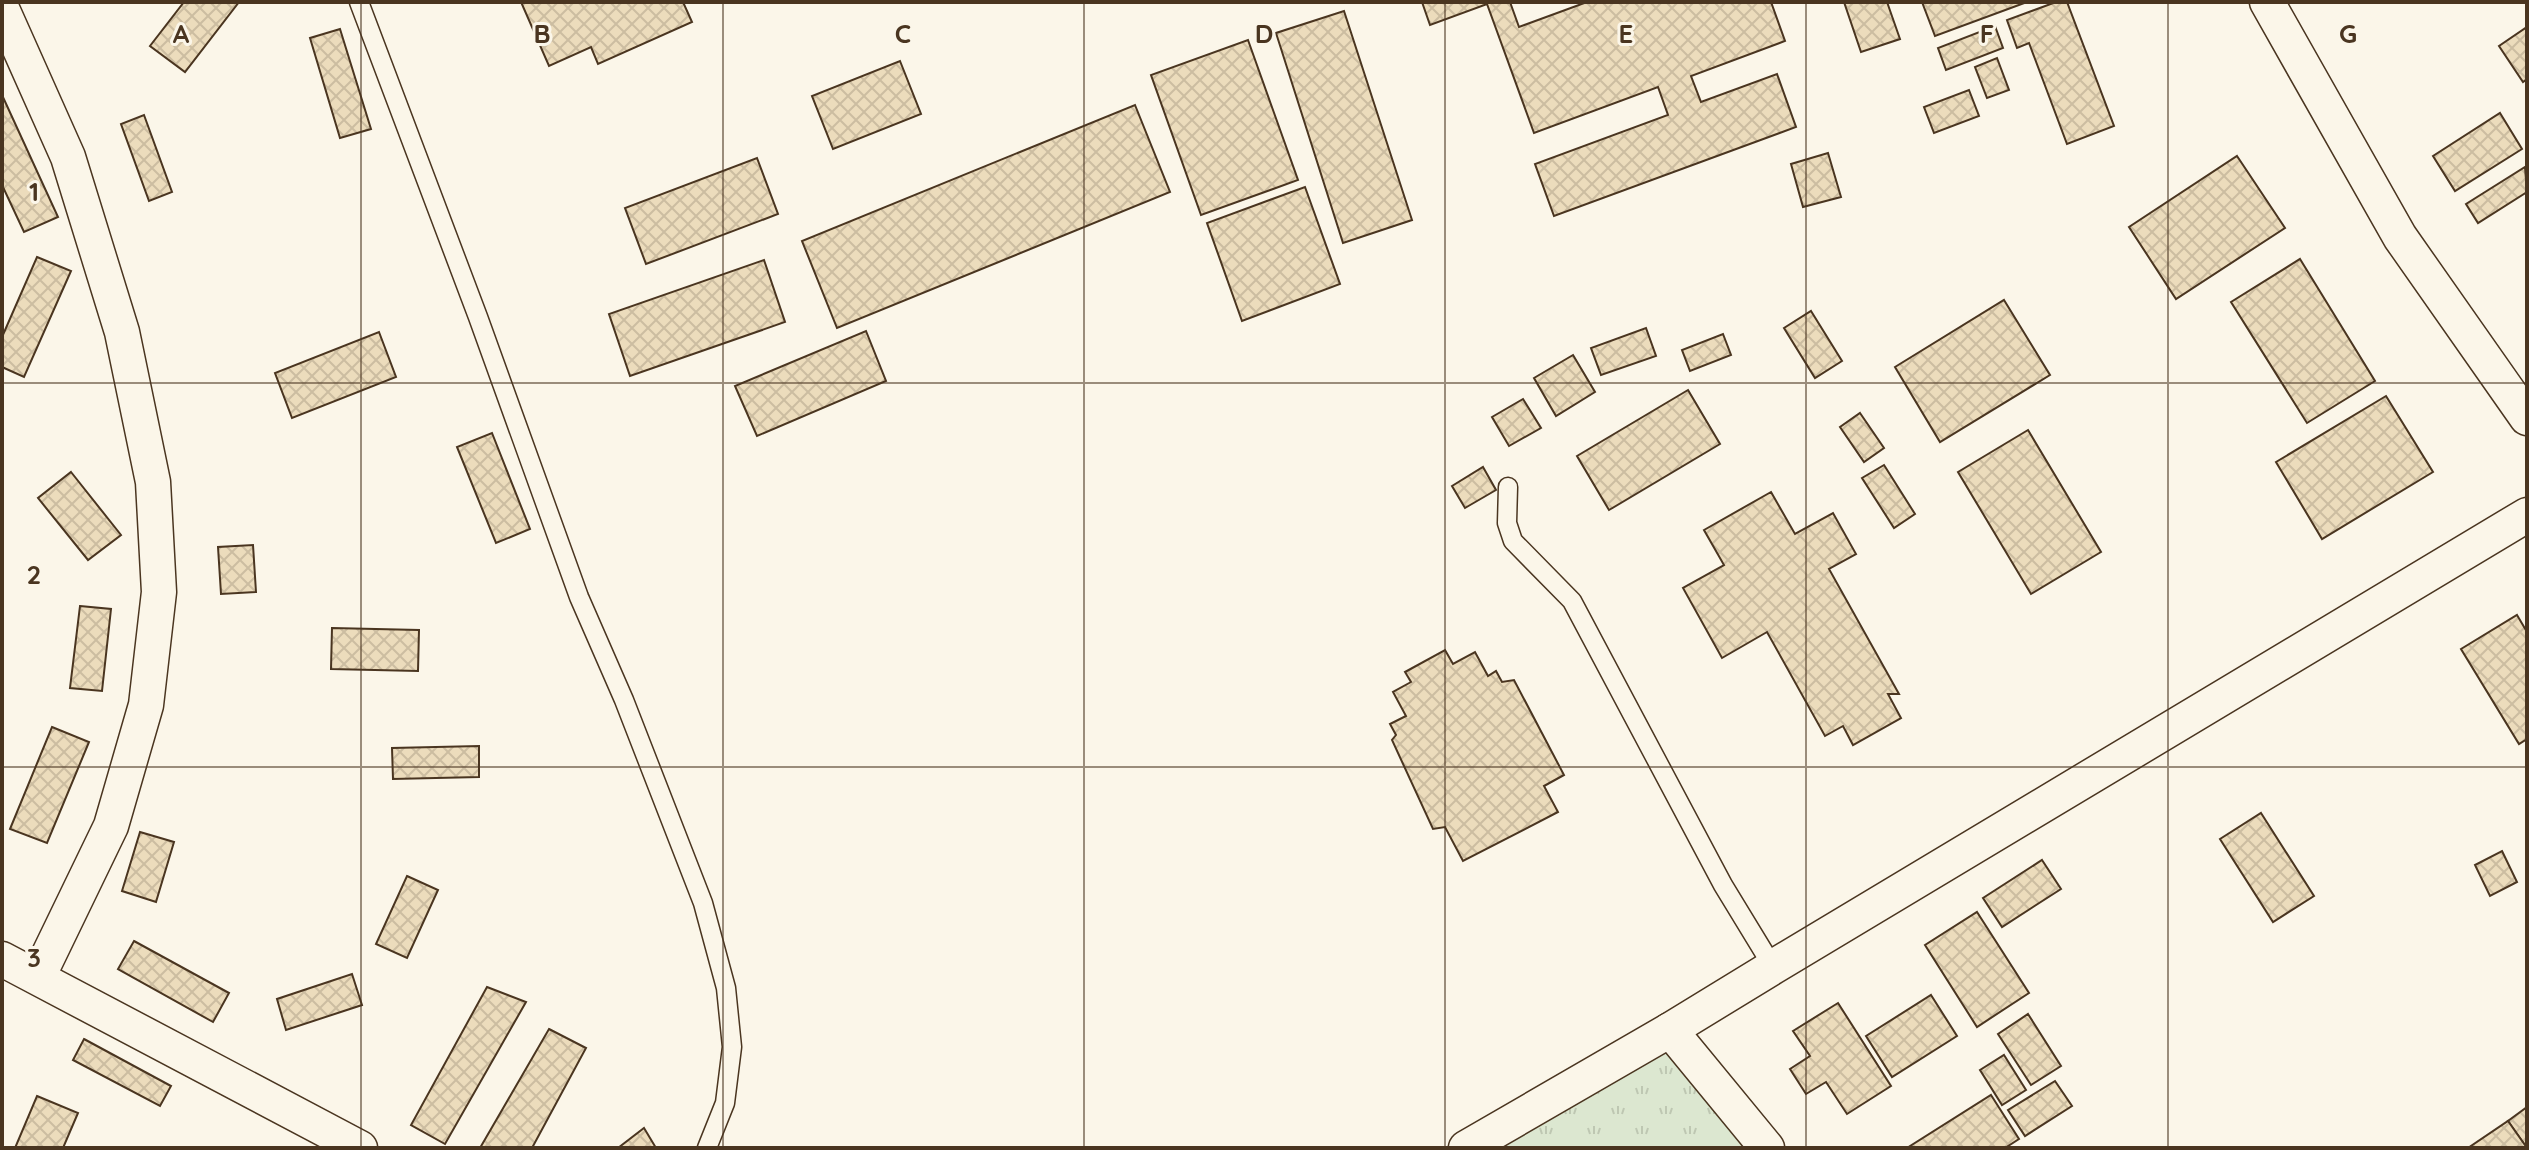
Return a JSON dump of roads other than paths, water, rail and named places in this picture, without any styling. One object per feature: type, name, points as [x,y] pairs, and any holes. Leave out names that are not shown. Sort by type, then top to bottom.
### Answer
[{"type":"street","points":[[2267,2],[2400,237],[2527,418]]},
{"type":"street","points":[[2,9],[68,157],[122,332],[153,482],[159,592],[146,705],[111,826],[38,977]]},
{"type":"street","points":[[1466,1148],[1670,1030],[2527,515]]},
{"type":"street","points":[[2,959],[360,1148]]},
{"type":"street","points":[[1670,1030],[1767,1148]]},
{"type":"lane","points":[[359,2],[579,597],[624,700],[703,903],[726,988],[732,1047],[725,1103],[707,1148]]},
{"type":"lane","points":[[1508,487],[1507,523],[1513,541],[1572,601],[1723,885],[1773,967]]}]
